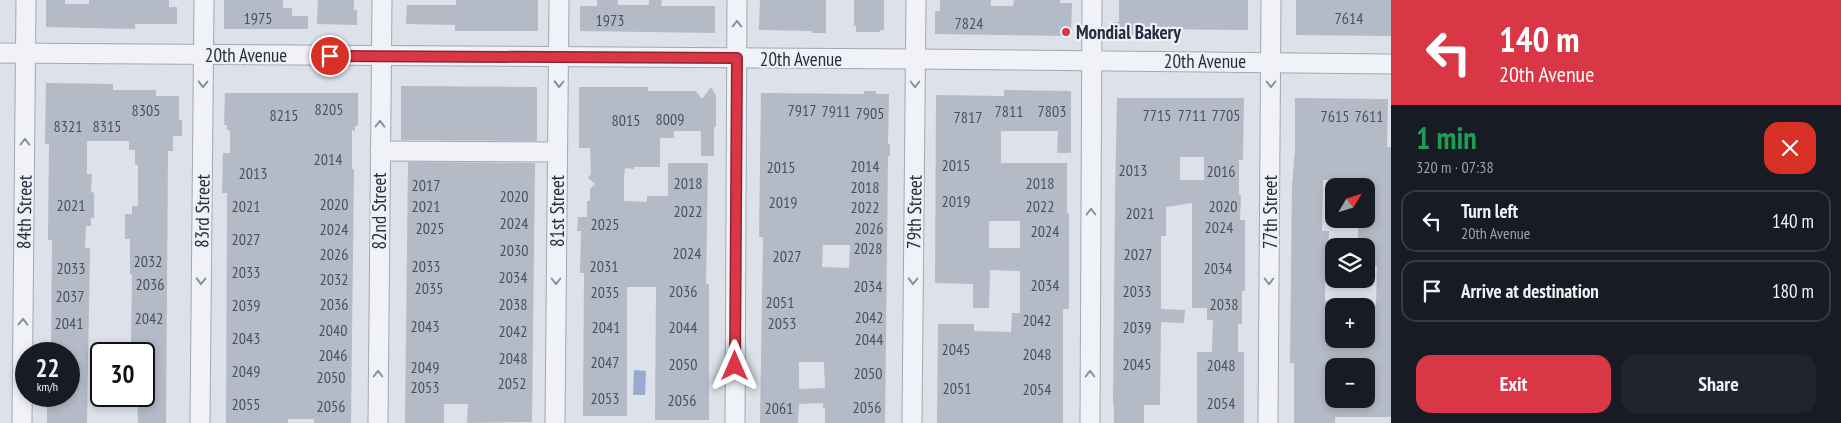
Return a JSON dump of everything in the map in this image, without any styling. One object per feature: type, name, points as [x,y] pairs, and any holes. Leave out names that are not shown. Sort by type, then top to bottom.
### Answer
[{"type":"street","name":"84th Street","points":[[22,423],[26,0]]},
{"type":"street","name":"83rd Street","points":[[200,423],[204,0]]},
{"type":"street","name":"82nd Street","points":[[378,423],[382,0]]},
{"type":"street","name":"81st Street","points":[[556,423],[559,0]]},
{"type":"street","points":[[735,423],[738,0]]},
{"type":"street","name":"79th Street","points":[[912,423],[916,0]]},
{"type":"street","points":[[1090,423],[1092,0]]},
{"type":"street","name":"77th Street","points":[[1268,423],[1271,0]]},
{"type":"street","name":"20th Avenue","points":[[0,53],[1391,64]]},
{"type":"street","points":[[380,151],[557,152]]},
{"type":"water","points":[[634,370],[646,371],[645,395],[633,395]]},
{"type":"building","points":[[46,0],[65,0],[65,4],[89,4],[89,0],[169,0],[169,7],[177,7],[177,24],[135,24],[135,29],[46,27]]},
{"type":"building","points":[[224,0],[283,0],[283,8],[292,8],[292,16],[308,16],[308,29],[224,29]]},
{"type":"building","points":[[318,0],[354,0],[354,10],[357,10],[357,25],[317,24]]},
{"type":"building","points":[[456,0],[538,0],[538,31],[455,31],[455,25],[406,24],[407,5],[456,5]]},
{"type":"building","points":[[597,0],[618,0],[618,5],[649,5],[649,0],[662,0],[661,6],[715,6],[715,33],[580,31],[580,6],[597,6]]},
{"type":"building","points":[[760,0],[826,0],[826,33],[759,30]]},
{"type":"building","points":[[854,0],[884,0],[884,30],[880,30],[880,32],[856,32],[856,26],[854,26]]},
{"type":"building","points":[[940,0],[991,0],[991,6],[1013,6],[1014,0],[1060,0],[1060,3],[1072,3],[1071,36],[935,34],[935,11],[940,11]]},
{"type":"building","points":[[1119,0],[1248,0],[1248,30],[1134,29],[1134,36],[1113,36],[1113,22],[1119,22]]},
{"type":"building","points":[[1296,0],[1391,0],[1391,36],[1296,35]]},
{"type":"building","points":[[46,83],[113,84],[113,90],[156,90],[156,96],[179,96],[179,120],[182,120],[182,136],[173,136],[173,151],[168,151],[166,423],[138,423],[137,407],[155,407],[155,342],[131,342],[132,274],[130,274],[130,239],[125,239],[125,214],[132,214],[132,206],[138,206],[138,165],[135,165],[135,150],[129,150],[129,141],[87,141],[87,174],[92,174],[91,192],[94,193],[94,218],[91,218],[91,226],[86,226],[85,248],[90,248],[87,423],[47,423],[47,407],[80,407],[80,342],[51,342],[52,240],[48,240],[49,144],[45,144]]},
{"type":"building","points":[[401,86],[537,87],[537,141],[401,140]]},
{"type":"building","points":[[579,87],[648,87],[648,91],[696,91],[702,99],[711,87],[716,96],[714,156],[701,156],[701,131],[674,131],[674,138],[660,138],[660,167],[625,168],[624,177],[624,201],[647,202],[647,196],[668,196],[668,163],[708,163],[706,284],[709,284],[709,420],[655,420],[656,287],[627,287],[627,416],[583,416],[584,273],[580,273],[581,231],[577,231],[578,217],[587,217],[587,201],[590,201],[590,189],[595,184],[588,178],[591,174],[590,148],[579,148]]},
{"type":"building","points":[[1004,90],[1071,91],[1071,153],[1057,153],[1058,131],[1001,131],[1001,163],[1067,163],[1069,309],[1063,309],[1063,423],[937,423],[938,324],[974,324],[974,331],[1011,332],[1012,313],[1020,313],[1020,271],[990,270],[989,308],[973,308],[973,284],[935,283],[936,95],[1004,96]],"holes":[[[989,221],[1020,221],[1020,248],[989,248]]]},
{"type":"building","points":[[864,91],[876,91],[876,94],[889,94],[888,144],[890,144],[890,156],[888,156],[885,423],[825,423],[823,403],[799,404],[798,423],[760,423],[763,237],[759,237],[761,93],[864,94]],"holes":[[[823,245],[850,245],[849,268],[822,267]],[[799,362],[824,362],[825,388],[799,389]]]},
{"type":"building","points":[[225,93],[358,93],[358,126],[355,126],[355,131],[352,130],[352,169],[354,169],[351,423],[314,423],[314,419],[288,419],[288,423],[226,423],[227,193],[222,193],[223,153],[230,153],[230,130],[227,130],[227,125],[224,125]]},
{"type":"building","points":[[1117,98],[1244,98],[1243,160],[1239,160],[1239,195],[1241,195],[1240,220],[1245,220],[1245,291],[1242,291],[1242,324],[1238,324],[1238,352],[1244,352],[1244,423],[1197,423],[1197,352],[1212,352],[1213,320],[1207,320],[1207,308],[1192,308],[1192,203],[1166,207],[1166,236],[1161,236],[1161,309],[1185,310],[1184,323],[1161,322],[1160,405],[1144,405],[1144,423],[1114,423]],"holes":[[[1180,157],[1204,157],[1204,180],[1180,180]]]},
{"type":"building","points":[[1295,98],[1388,99],[1387,147],[1391,147],[1391,417],[1335,417],[1335,423],[1294,423],[1294,363],[1290,363],[1292,185],[1295,150]]},
{"type":"building","points":[[408,162],[535,163],[532,422],[467,423],[468,404],[444,404],[444,423],[405,423]]},
{"type":"place","name":"Mondial Bakery","points":[[1066,32]]},
{"type":"route","points":[[330,56],[737,58],[735,366]]}]
